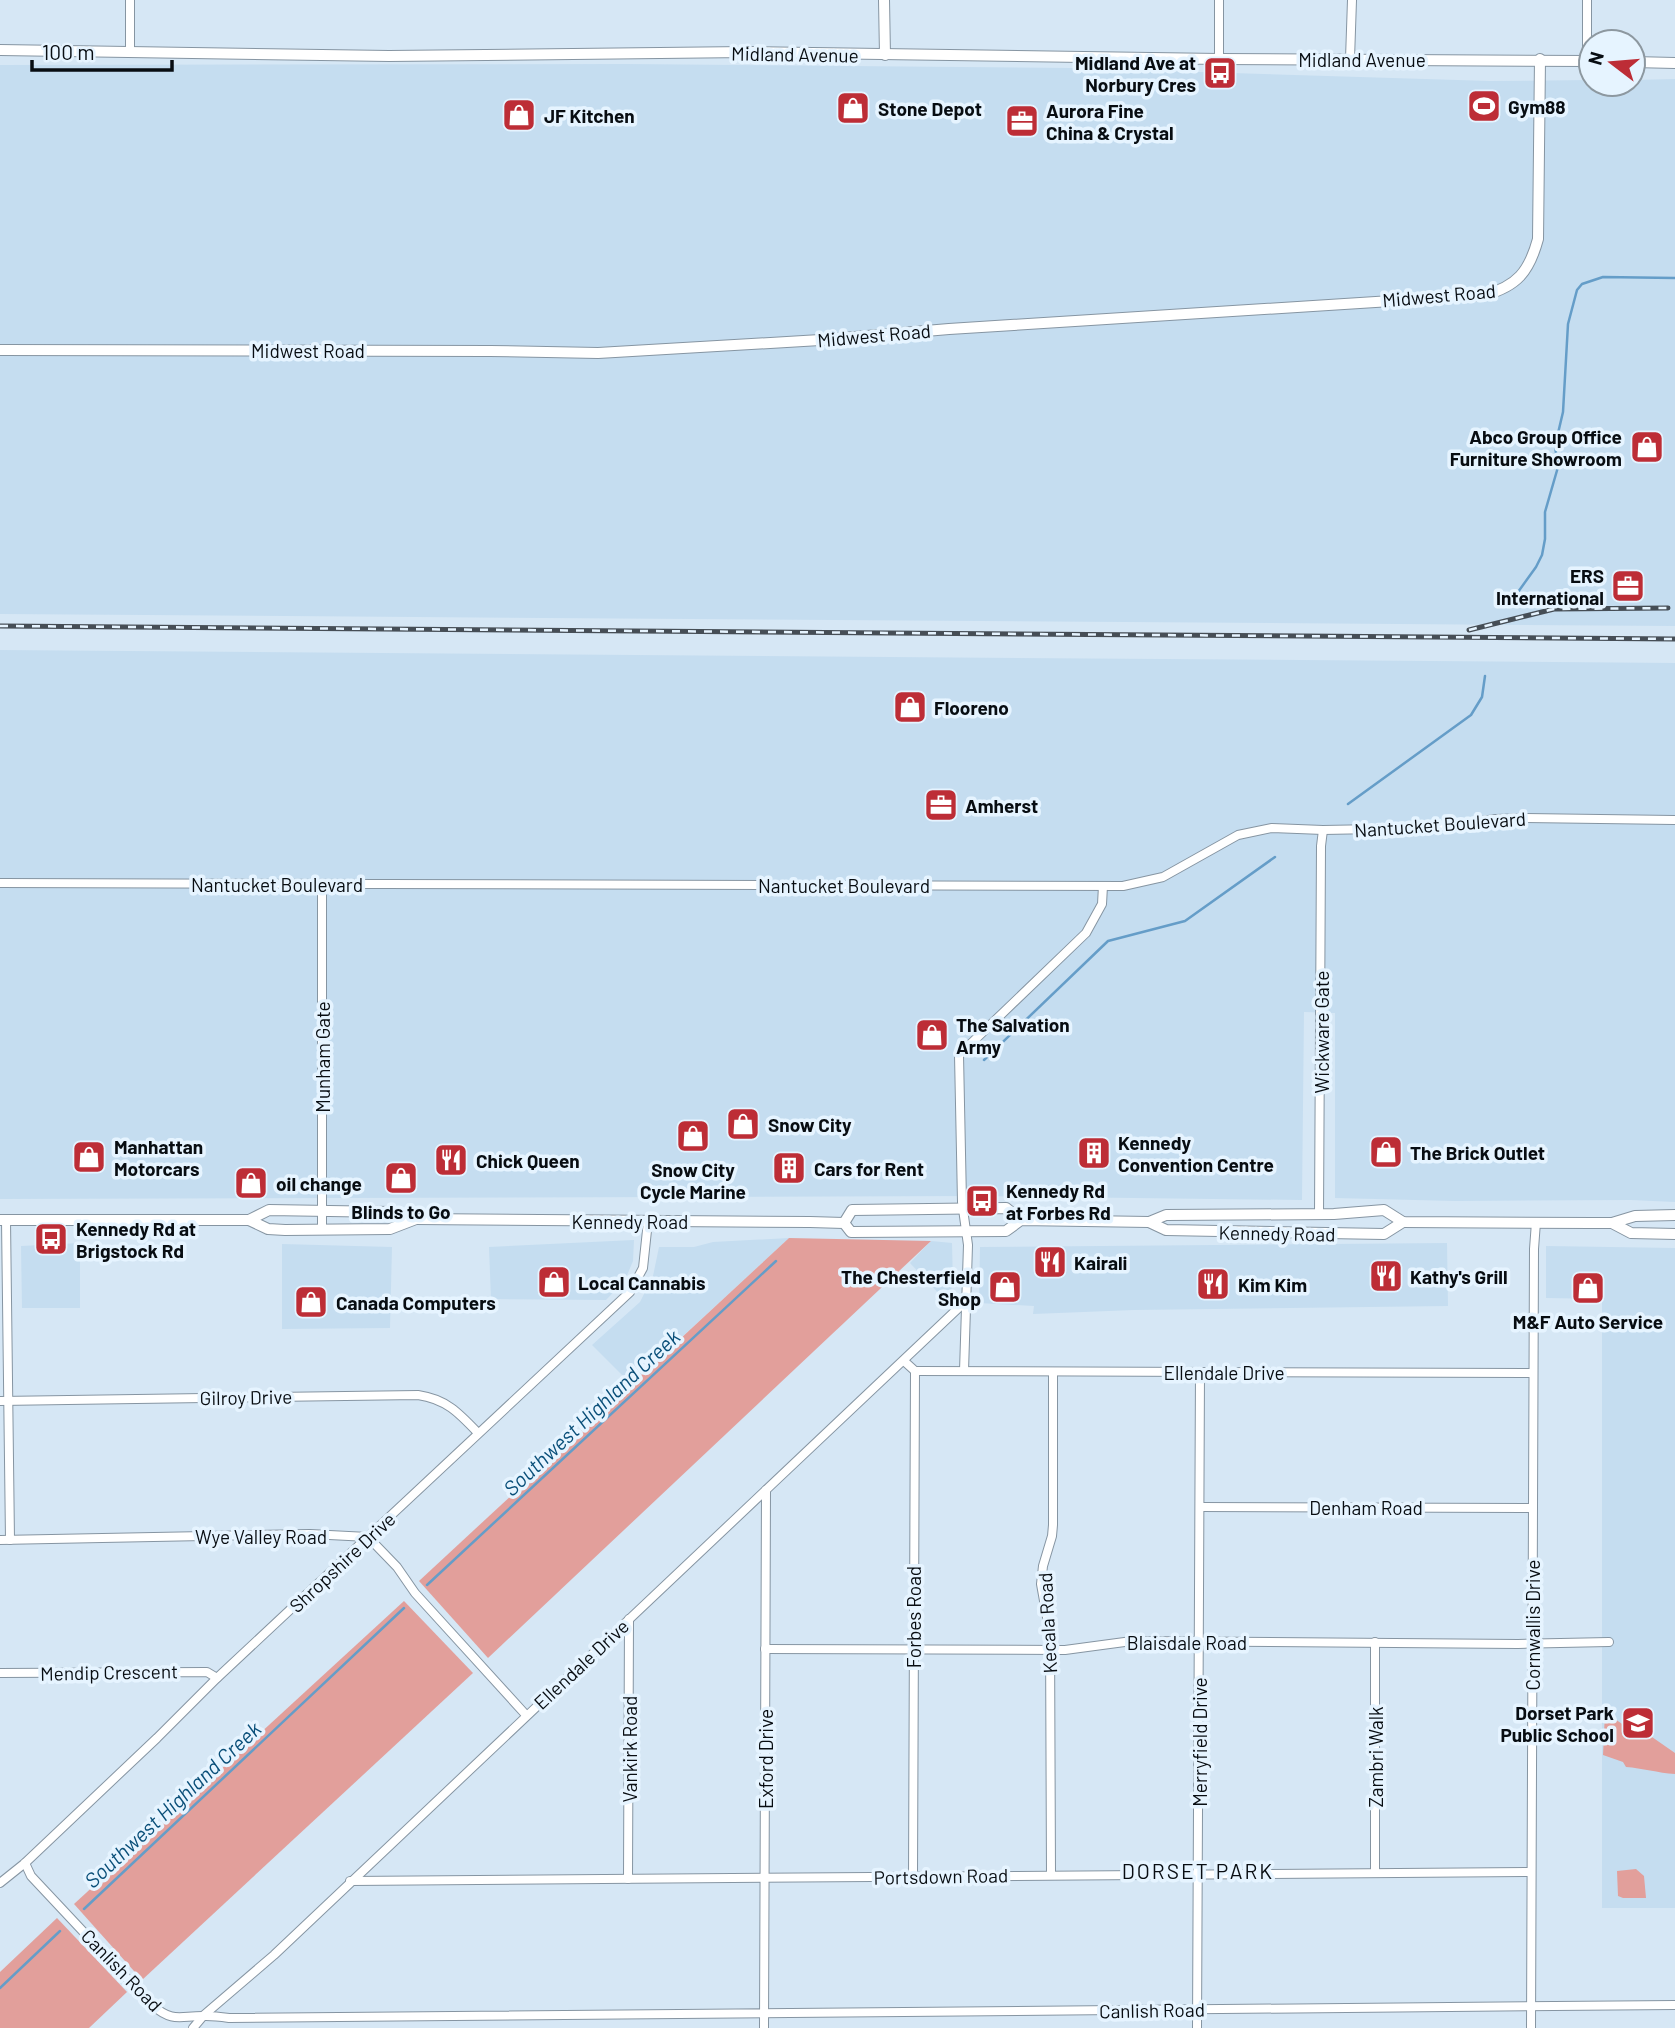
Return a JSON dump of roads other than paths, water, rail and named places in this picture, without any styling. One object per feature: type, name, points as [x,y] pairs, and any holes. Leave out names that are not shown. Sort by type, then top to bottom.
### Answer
[{"type":"main road","points":[[884,0],[885,55]]},
{"type":"main road","name":"Midland Avenue","points":[[0,50],[385,56],[746,52],[1577,61]]},
{"type":"main road","name":"Midwest Road","points":[[0,350],[598,353],[1485,295],[1506,289],[1526,269],[1538,239],[1539,60]]},
{"type":"main road","points":[[1647,62],[1675,63]]},
{"type":"main road","name":"Kennedy Road","points":[[844,1223],[852,1210],[1006,1208],[1021,1220]]},
{"type":"main road","name":"Kennedy Road","points":[[249,1220],[269,1210],[390,1213],[416,1219],[844,1223],[851,1231],[1006,1231],[1021,1220],[1149,1222],[1166,1215],[1319,1214],[1384,1210],[1403,1222],[1612,1223],[1635,1216],[1675,1215]]},
{"type":"main road","name":"Wickware Gate","points":[[1319,1214],[1319,1234]]},
{"type":"main road","name":"Kennedy Road","points":[[3,1220],[249,1220],[268,1229],[390,1229],[416,1219]]},
{"type":"main road","name":"Kennedy Road","points":[[1149,1222],[1166,1230],[1319,1234],[1384,1234],[1403,1222]]},
{"type":"main road","name":"Kennedy Road","points":[[1612,1223],[1630,1233],[1675,1234]]},
{"type":"street","points":[[130,0],[130,53]]},
{"type":"street","points":[[1219,0],[1219,59]]},
{"type":"street","points":[[1350,59],[1352,0]]},
{"type":"street","points":[[1587,0],[1588,28]]},
{"type":"street","name":"Nantucket Boulevard","points":[[0,883],[1123,886],[1153,881],[1229,840],[1248,832],[1272,828],[1323,831],[1430,828],[1508,819],[1674,820]]},
{"type":"street","name":"Wickware Gate","points":[[1319,1214],[1323,831]]},
{"type":"street","name":"Munham Gate","points":[[322,885],[322,1229]]},
{"type":"street","points":[[964,1371],[968,1299],[960,1055],[1086,933],[1102,904],[1103,886]]},
{"type":"street","points":[[3,1220],[10,1539]]},
{"type":"street","name":"Shropshire Drive","points":[[0,1883],[25,1863],[217,1678],[630,1293],[643,1268],[648,1221]]},
{"type":"street","name":"Cornwallis Drive","points":[[1531,2028],[1536,1222]]},
{"type":"street","name":"Ellendale Drive","points":[[193,2028],[204,2015],[274,1955],[968,1299]]},
{"type":"street","points":[[904,1361],[915,1371]]},
{"type":"street","name":"Ellendale Drive","points":[[915,1371],[1533,1373]]},
{"type":"street","name":"Forbes Road","points":[[913,1877],[915,1371]]},
{"type":"street","name":"Kecala Road","points":[[1051,1875],[1050,1634],[1041,1584],[1053,1525],[1054,1372]]},
{"type":"street","name":"Merryfield Drive","points":[[1198,2028],[1200,1372]]},
{"type":"street","name":"Gilroy Drive","points":[[5,1401],[418,1395],[436,1398],[478,1433]]},
{"type":"street","name":"Exford Drive","points":[[764,2028],[765,1490]]},
{"type":"street","name":"Denham Road","points":[[1200,1507],[1533,1508]]},
{"type":"street","name":"Wye Valley Road","points":[[0,1540],[310,1534],[368,1537]]},
{"type":"street","points":[[368,1537],[526,1715]]},
{"type":"street","name":"Vankirk Road","points":[[628,1880],[629,1619]]},
{"type":"street","name":"Blaisdale Road","points":[[765,1649],[1050,1650],[1123,1641],[1609,1642]]},
{"type":"street","name":"Zambri Walk","points":[[1375,1642],[1375,1872]]},
{"type":"street","name":"Mendip Crescent","points":[[0,1673],[207,1672],[217,1678]]},
{"type":"street","name":"Canlish Road","points":[[25,1863],[31,1876],[160,2011],[175,2019],[204,2015],[243,2018],[1675,2005]]},
{"type":"street","name":"Portsdown Road","points":[[350,1881],[1531,1871]]},
{"type":"waterway","name":"Southwest Highland Creek","points":[[1513,599],[1542,555],[1545,512],[1558,467],[1555,446],[1563,412],[1568,324],[1577,290],[1582,284],[1603,277],[1675,278]]},
{"type":"waterway","name":"Southwest Highland Creek","points":[[1348,804],[1471,715],[1482,697],[1485,676]]},
{"type":"waterway","name":"Southwest Highland Creek","points":[[984,1060],[1108,941],[1185,921],[1275,857]]},
{"type":"waterway","name":"Southwest Highland Creek","points":[[427,1585],[776,1261]]},
{"type":"waterway","name":"Southwest Highland Creek","points":[[84,1909],[404,1608]]},
{"type":"waterway","name":"Southwest Highland Creek","points":[[0,1988],[60,1931]]},
{"type":"railway","points":[[1469,630],[1554,609],[1668,608]]},
{"type":"railway","points":[[0,626],[1675,639]]},
{"type":"place","name":"Midland Ave at Norbury Cres","points":[[1220,73]]},
{"type":"place","name":"Gym88","points":[[1484,106]]},
{"type":"place","name":"Stone Depot","points":[[853,108]]},
{"type":"place","name":"JF Kitchen","points":[[519,115]]},
{"type":"place","name":"Aurora Fine China & Crystal","points":[[1022,121]]},
{"type":"place","name":"Abco Group Office Furniture Showroom","points":[[1647,447]]},
{"type":"place","name":"ERS International","points":[[1628,586]]},
{"type":"place","name":"Flooreno","points":[[910,707]]},
{"type":"place","name":"Amherst","points":[[941,805]]},
{"type":"place","name":"The Salvation Army","points":[[932,1035]]},
{"type":"place","name":"Snow City","points":[[743,1124]]},
{"type":"place","name":"Snow City Cycle Marine","points":[[693,1136]]},
{"type":"place","name":"The Brick Outlet","points":[[1386,1152]]},
{"type":"place","name":"Kennedy Convention Centre","points":[[1094,1153]]},
{"type":"place","name":"Manhattan Motorcars","points":[[89,1157]]},
{"type":"place","name":"Chick Queen","points":[[451,1160]]},
{"type":"place","name":"Cars for Rent","points":[[789,1168]]},
{"type":"place","name":"Blinds to Go","points":[[401,1178]]},
{"type":"place","name":"oil change","points":[[251,1183]]},
{"type":"place","name":"Kennedy Rd at Forbes Rd","points":[[982,1201]]},
{"type":"place","name":"Kennedy Rd at Brigstock Rd","points":[[51,1239]]},
{"type":"place","name":"Kairali","points":[[1050,1262]]},
{"type":"place","name":"Kathy's Grill","points":[[1386,1276]]},
{"type":"place","name":"Local Cannabis","points":[[554,1282]]},
{"type":"place","name":"Kim Kim","points":[[1213,1284]]},
{"type":"place","name":"The Chesterfield Shop","points":[[1005,1287]]},
{"type":"place","name":"M&F Auto Service","points":[[1588,1288]]},
{"type":"place","name":"Canada Computers","points":[[311,1302]]},
{"type":"place","name":"Dorset Park Public School","points":[[1638,1723]]},
{"type":"district","name":"DORSET PARK","points":[[1198,1870]]}]
